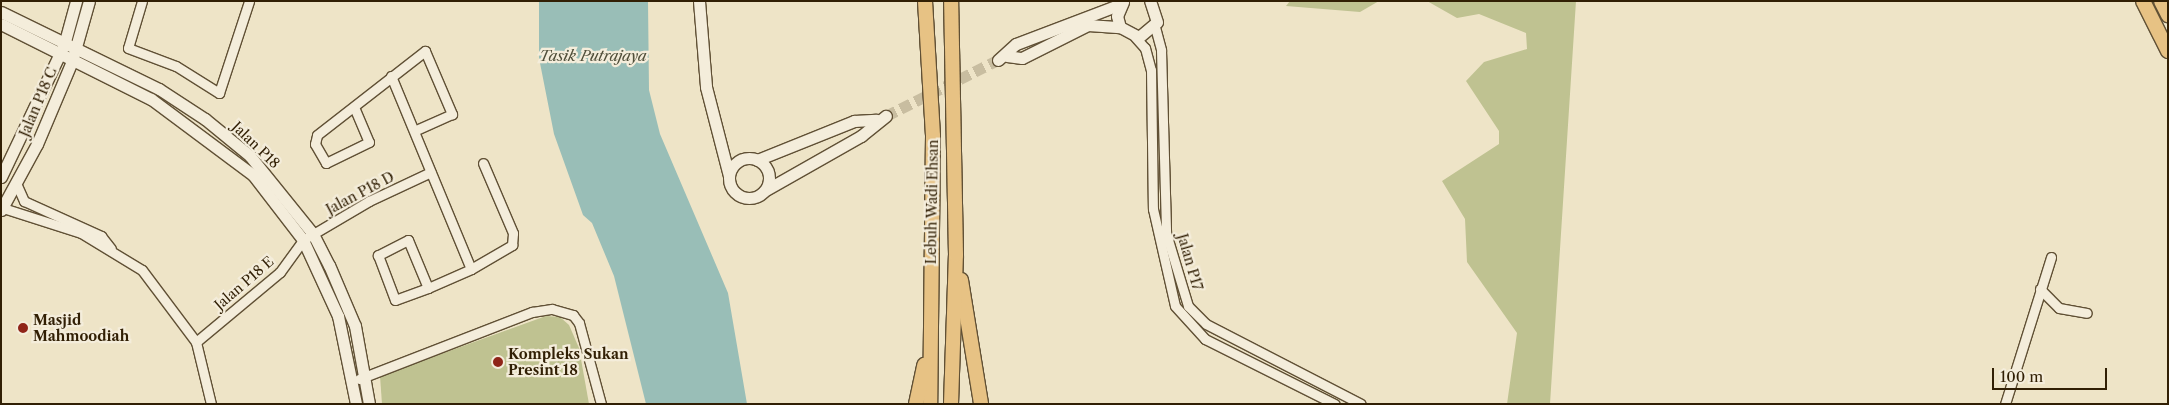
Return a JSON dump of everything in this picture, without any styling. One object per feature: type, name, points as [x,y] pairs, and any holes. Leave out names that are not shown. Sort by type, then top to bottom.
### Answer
[{"type":"main road","name":"Lebuh Wadi Ehsan","points":[[925,1],[933,136],[930,404]]},
{"type":"main road","name":"Lebuh Wadi Ehsan","points":[[951,1],[956,255],[951,404]]},
{"type":"main road","points":[[2138,1],[2168,51]]},
{"type":"main road","points":[[2143,1],[2152,24]]},
{"type":"main road","points":[[2161,1],[2168,15]]},
{"type":"main road","points":[[956,255],[981,404]]},
{"type":"main road","points":[[916,404],[932,326]]},
{"type":"street","name":"Jalan P18 C","points":[[1,177],[62,50],[76,1]]},
{"type":"street","name":"Jalan P18 C","points":[[2,209],[16,183],[74,56],[89,1]]},
{"type":"street","points":[[142,1],[128,48],[176,66],[221,93],[249,1]]},
{"type":"street","points":[[699,1],[706,87],[722,150],[729,176],[734,191],[744,197],[764,191],[861,136],[881,118],[854,121],[732,166],[729,176]]},
{"type":"street","points":[[1120,28],[1117,16],[1122,3]]},
{"type":"street","points":[[1122,3],[1016,44],[1003,58],[1022,58],[1088,24],[1120,28],[1135,37],[1155,27],[1154,4]]},
{"type":"street","name":"Jalan P18","points":[[1,12],[62,50]]},
{"type":"street","name":"Jalan P18","points":[[1,24],[74,56],[188,122],[253,175],[308,237],[355,326],[368,378],[369,404]]},
{"type":"street","name":"Jalan P17","points":[[1155,27],[1161,50],[1166,233],[1188,306],[1206,324],[1361,404]]},
{"type":"street","name":"Jalan P17","points":[[1135,37],[1145,48],[1151,70],[1154,216],[1175,306],[1205,339],[1335,404]]},
{"type":"street","points":[[354,106],[369,142],[326,163],[315,138],[354,106],[421,52],[431,56],[452,114],[416,130]]},
{"type":"street","points":[[391,76],[416,130],[431,172],[471,269]]},
{"type":"street","points":[[722,150],[751,159],[768,174],[764,191]]},
{"type":"street","points":[[428,288],[408,240],[378,254],[395,300],[428,288],[471,269],[509,248],[514,238],[483,163]]},
{"type":"street","name":"Jalan P18 D","points":[[308,237],[431,172]]},
{"type":"street","points":[[16,183],[24,201],[101,236],[111,249]]},
{"type":"street","points":[[2,209],[61,225],[111,249],[142,270],[164,295],[196,342],[211,404]]},
{"type":"street","name":"Jalan P18","points":[[308,237],[338,316],[354,380],[356,404]]},
{"type":"street","name":"Jalan P18 E","points":[[196,342],[280,272],[308,237]]},
{"type":"street","points":[[2006,404],[2051,257]]},
{"type":"street","points":[[2040,289],[2059,308],[2087,313]]},
{"type":"street","points":[[354,380],[368,378],[532,312],[552,309],[573,315],[579,323],[601,404]]},
{"type":"green space","points":[[1290,1],[1379,1],[1360,12],[1286,6]]},
{"type":"green space","points":[[1427,1],[1576,1],[1550,404],[1507,404],[1517,333],[1467,262],[1465,219],[1442,181],[1499,144],[1499,131],[1466,81],[1484,62],[1527,49],[1526,33],[1479,14],[1457,18]]},
{"type":"green space","name":"Kompleks Sukan Presint 18","points":[[546,316],[560,317],[569,325],[579,348],[589,404],[382,404],[380,376]]},
{"type":"water","name":"Tasik Putrajaya","points":[[539,1],[648,1],[649,90],[660,134],[728,293],[747,404],[646,404],[614,276],[592,223],[583,215],[554,134],[539,58]]},
{"type":"tunnel","points":[[886,116],[998,60]]},
{"type":"place","name":"Masjid Mahmoodiah","points":[[23,328]]},
{"type":"place","name":"Kompleks Sukan Presint 18","points":[[498,362]]}]
